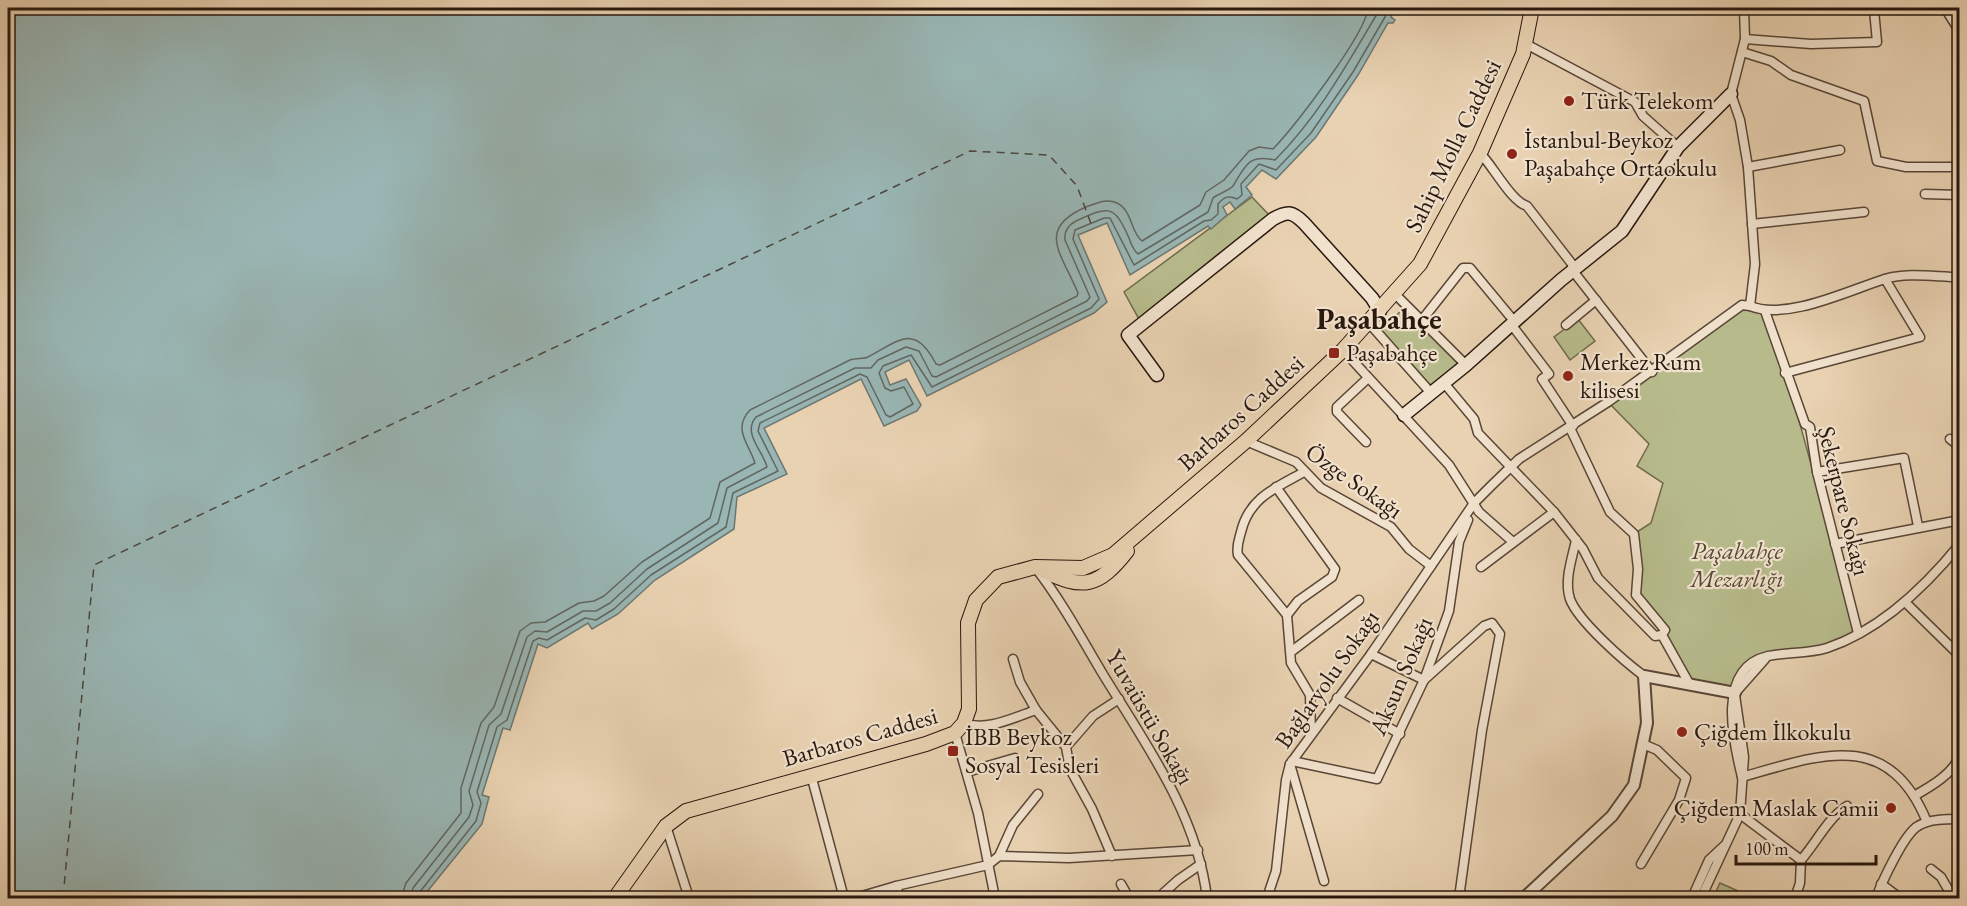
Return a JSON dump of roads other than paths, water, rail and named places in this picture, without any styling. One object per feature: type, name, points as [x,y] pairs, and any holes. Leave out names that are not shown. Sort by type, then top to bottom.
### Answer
[{"type":"main road","name":"Sahip Molla Caddesi","points":[[1395,294],[1420,264],[1479,153],[1526,44],[1532,8]]},
{"type":"main road","points":[[1404,415],[1622,231],[1678,147],[1731,94]]},
{"type":"main road","points":[[1157,375],[1128,335],[1137,325],[1281,214],[1294,213],[1372,298],[1380,311]]},
{"type":"main road","name":"Barbaros Caddesi","points":[[615,898],[666,826],[686,812],[926,744],[960,728],[969,709],[968,623],[976,600],[998,577],[1035,567],[1072,583],[1087,584],[1103,578],[1132,545],[1137,534],[1246,441],[1342,350],[1395,294]]},
{"type":"street","points":[[1744,8],[1745,39],[1731,94],[1740,120],[1748,167],[1755,264],[1750,306]]},
{"type":"street","points":[[1745,39],[1811,44],[1877,42],[1874,10]]},
{"type":"street","points":[[1948,10],[1959,32]]},
{"type":"street","points":[[1526,44],[1635,102],[1642,116],[1678,147]]},
{"type":"street","points":[[1742,52],[1771,61],[1791,75],[1864,101],[1877,161],[1906,167],[1940,169],[1959,167]]},
{"type":"street","points":[[1748,167],[1840,150]]},
{"type":"street","points":[[1479,153],[1494,167],[1518,203],[1527,206],[1572,264],[1573,271],[1652,372]]},
{"type":"street","points":[[1925,194],[1959,195]]},
{"type":"street","points":[[1752,224],[1864,212]]},
{"type":"street","points":[[1422,320],[1463,268],[1470,268],[1549,374],[1542,379],[1571,427],[1610,512],[1634,534],[1638,569],[1636,595],[1665,630],[1662,635]]},
{"type":"street","points":[[1474,503],[1519,459],[1652,372],[1742,305],[1765,311],[1789,308],[1857,290],[1885,279],[1911,276],[1959,276]]},
{"type":"street","points":[[1785,373],[1920,337],[1885,279]]},
{"type":"street","points":[[1395,294],[1466,365]]},
{"type":"street","points":[[1566,325],[1596,300]]},
{"type":"street","name":"Şekerpare Sokağı","points":[[1765,311],[1785,373],[1805,424],[1810,427],[1817,472],[1858,633]]},
{"type":"street","points":[[1369,323],[1431,393]]},
{"type":"street","points":[[1342,350],[1449,465],[1479,512],[1513,542]]},
{"type":"street","points":[[1366,442],[1337,412],[1337,407],[1368,378]]},
{"type":"street","points":[[1444,383],[1474,419],[1478,433],[1554,512],[1576,540],[1598,578],[1655,636],[1662,635]]},
{"type":"street","points":[[1950,439],[1959,447]]},
{"type":"street","name":"Özge Sokağı","points":[[1246,441],[1296,462],[1322,488],[1391,527],[1409,549],[1431,566]]},
{"type":"street","points":[[1817,472],[1904,458],[1918,526]]},
{"type":"street","points":[[1304,472],[1276,488],[1251,507],[1246,513],[1236,546],[1238,555],[1287,615],[1294,670],[1310,695],[1311,735]]},
{"type":"street","points":[[1276,488],[1335,569],[1332,577],[1298,601],[1287,615]]},
{"type":"street","name":"Bağlaryolu Sokağı","points":[[1268,898],[1276,872],[1286,780],[1291,762],[1371,654],[1474,503]]},
{"type":"street","name":"Aksun Sokağı","points":[[1291,762],[1377,779],[1424,680],[1449,611],[1459,542],[1474,503]]},
{"type":"street","points":[[1481,567],[1554,512]]},
{"type":"street","points":[[1835,544],[1959,519]]},
{"type":"street","points":[[1576,540],[1568,576],[1570,600],[1590,625],[1626,662],[1644,676],[1735,693]]},
{"type":"street","points":[[1701,898],[1740,814],[1744,758],[1735,693],[1737,681],[1748,666],[1768,657],[1826,648],[1858,633],[1905,602],[1930,580],[1959,544]]},
{"type":"street","name":"Yuvaüstü Sokağı","points":[[1035,567],[1054,591],[1119,699],[1188,824],[1198,850],[1207,898]]},
{"type":"street","points":[[1292,651],[1359,600]]},
{"type":"street","points":[[1905,602],[1958,650]]},
{"type":"street","points":[[1371,654],[1424,680],[1484,626],[1492,623],[1498,628],[1500,634],[1482,730],[1459,898]]},
{"type":"street","points":[[1662,635],[1690,685]]},
{"type":"street","points":[[1013,659],[1020,682],[1036,710],[1066,747],[1070,769],[1092,809],[1112,856]]},
{"type":"street","points":[[1524,898],[1612,816],[1634,784],[1647,723],[1644,676]]},
{"type":"street","points":[[1337,698],[1400,734]]},
{"type":"street","points":[[1066,747],[1093,716],[1119,699]]},
{"type":"street","points":[[995,898],[967,772],[960,728],[991,724],[1036,710]]},
{"type":"street","points":[[1641,864],[1679,800],[1686,778],[1657,750],[1643,744]]},
{"type":"street","points":[[1742,777],[1796,761],[1850,754],[1872,759],[1890,768],[1914,796],[1927,822]]},
{"type":"street","points":[[1914,796],[1930,788],[1942,777],[1958,762],[1959,754]]},
{"type":"street","points":[[967,772],[1015,758]]},
{"type":"street","points":[[1291,762],[1324,880]]},
{"type":"street","points":[[812,775],[844,898]]},
{"type":"street","points":[[855,898],[988,865],[999,856],[1013,825],[1038,794]]},
{"type":"street","points":[[1795,898],[1800,883],[1801,860],[1817,841],[1832,816],[1847,806]]},
{"type":"street","points":[[1740,814],[1801,860]]},
{"type":"street","points":[[1876,898],[1881,884],[1915,827],[1927,822],[1959,819]]},
{"type":"street","points":[[666,826],[689,898]]},
{"type":"street","points":[[1692,898],[1709,860],[1727,843]]},
{"type":"street","points":[[999,856],[1112,856],[1198,850]]},
{"type":"street","points":[[1158,898],[1201,864]]},
{"type":"street","points":[[1931,869],[1941,877],[1953,898]]},
{"type":"street","points":[[1121,884],[1129,898]]},
{"type":"street","points":[[1881,884],[1900,898]]},
{"type":"street","points":[[897,886],[900,898]]},
{"type":"water","points":[[8,8],[1387,8],[1394,12],[1391,17],[1395,20],[1393,23],[1388,23],[1358,75],[1316,137],[1276,179],[1262,170],[1246,187],[1252,195],[1235,209],[1230,202],[1223,207],[1227,215],[1211,229],[1208,226],[1130,275],[1107,223],[1078,235],[1107,302],[1094,313],[927,396],[909,360],[885,372],[890,385],[906,379],[921,405],[917,411],[884,426],[861,379],[764,428],[787,474],[737,497],[734,529],[655,580],[618,614],[592,629],[588,623],[547,648],[538,644],[510,730],[503,728],[482,795],[489,797],[482,824],[422,898],[8,898]]},
{"type":"place","name":"Türk Telekom","points":[[1569,101]]},
{"type":"place","name":"İstanbul-Beykoz Paşabahçe Ortaokulu","points":[[1512,154]]},
{"type":"place","name":"Paşabahçe","points":[[1334,353]]},
{"type":"place","name":"Merkez Rum kilisesi","points":[[1568,376]]},
{"type":"place","name":"Çiğdem İlkokulu","points":[[1682,732]]},
{"type":"place","name":"İBB Beykoz Sosyal Tesisleri","points":[[953,751]]},
{"type":"place","name":"Çiğdem Maslak Camii","points":[[1891,808]]},
{"type":"district","name":"Paşabahçe","points":[[1379,319]]},
{"type":"park label","name":"Paşabahçe Mezarlığı","points":[[1737,565]]}]
